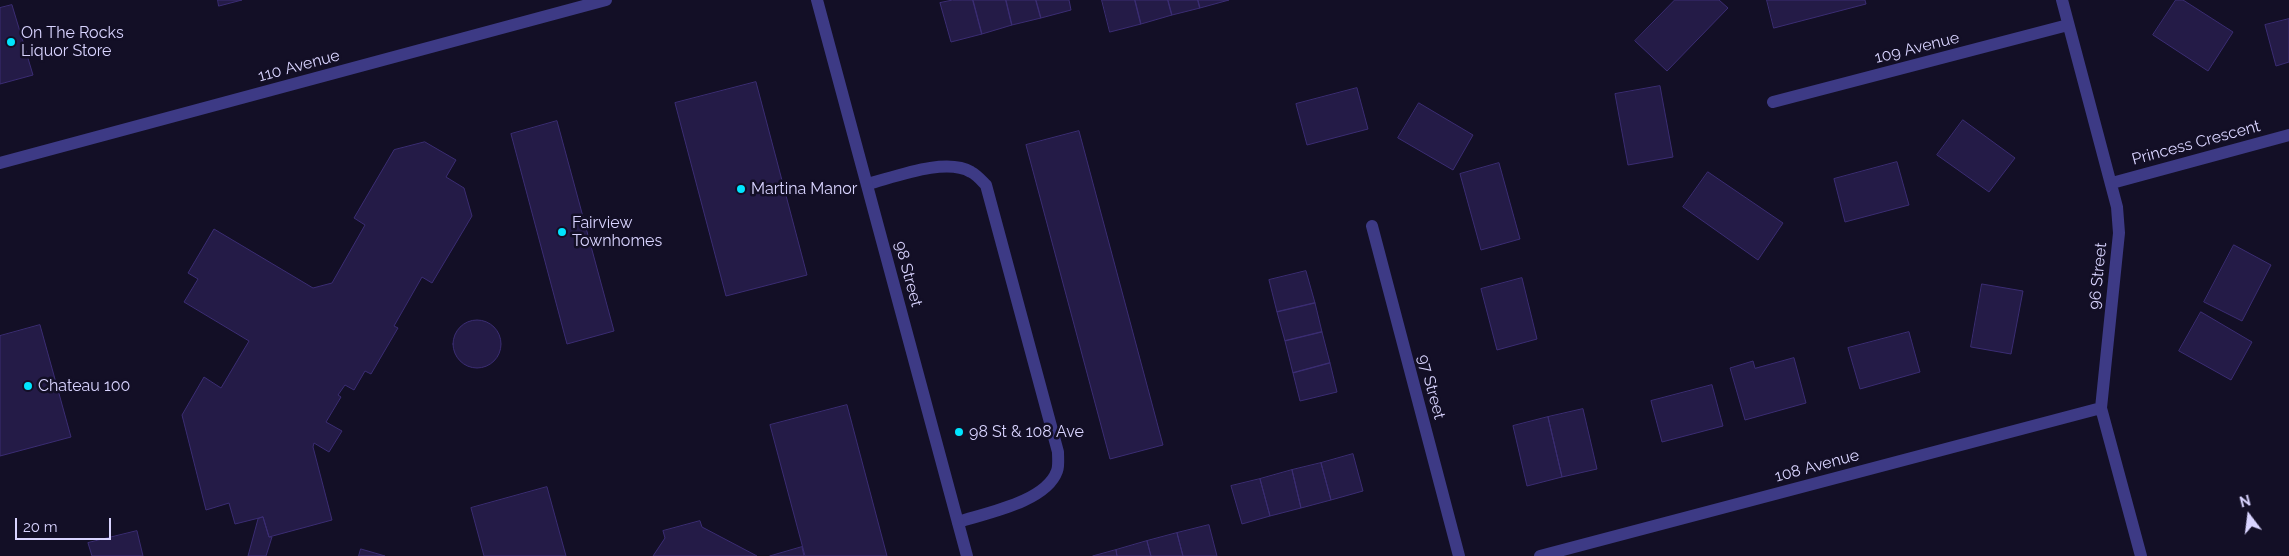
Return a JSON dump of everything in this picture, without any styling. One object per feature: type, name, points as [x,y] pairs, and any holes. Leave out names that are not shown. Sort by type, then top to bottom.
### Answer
[{"type":"street","name":"110 Avenue","points":[[0,163],[606,0]]},
{"type":"street","name":"98 Street","points":[[817,0],[967,556]]},
{"type":"street","name":"96 Street","points":[[2062,0],[2117,207],[2119,233],[2101,408],[2142,556]]},
{"type":"street","name":"109 Avenue","points":[[1773,102],[2068,25]]},
{"type":"street","name":"Princess Crescent","points":[[2112,183],[2289,135]]},
{"type":"street","points":[[868,184],[932,168],[952,166],[971,172],[986,185],[1058,452],[1057,471],[1047,488],[1027,499],[958,522]]},
{"type":"street","name":"97 Street","points":[[1372,226],[1459,556]]},
{"type":"street","name":"108 Avenue","points":[[1540,556],[2101,408]]},
{"type":"building","points":[[218,0],[242,0],[219,6]]},
{"type":"building","points":[[953,0],[973,0],[982,34],[951,42],[940,3]]},
{"type":"building","points":[[973,0],[1006,0],[1012,25],[982,34]]},
{"type":"building","points":[[1006,0],[1036,0],[1041,18],[1012,25]]},
{"type":"building","points":[[1036,0],[1069,0],[1071,10],[1041,18]]},
{"type":"building","points":[[1102,0],[1135,0],[1141,24],[1110,32]]},
{"type":"building","points":[[1135,0],[1168,0],[1172,15],[1141,24]]},
{"type":"building","points":[[1168,0],[1198,0],[1200,8],[1172,15]]},
{"type":"building","points":[[1198,0],[1229,0],[1200,8]]},
{"type":"building","points":[[1675,0],[1719,0],[1728,8],[1667,71],[1635,41]]},
{"type":"building","points":[[1767,0],[1865,0],[1866,4],[1774,28]]},
{"type":"building","points":[[2176,0],[2183,0],[2233,32],[2208,71],[2153,35]]},
{"type":"building","name":"On The Rocks Liquor Store","points":[[12,5],[33,75],[0,84],[0,8]]},
{"type":"building","points":[[2289,19],[2289,62],[2276,66],[2265,25]]},
{"type":"building","name":"Martina Manor","points":[[756,82],[807,275],[726,296],[675,103]]},
{"type":"building","points":[[1660,86],[1673,157],[1628,165],[1615,94]]},
{"type":"building","points":[[1357,88],[1368,129],[1307,145],[1296,104]]},
{"type":"building","points":[[1419,103],[1473,135],[1453,170],[1398,138]]},
{"type":"building","points":[[1963,120],[2015,158],[1989,192],[1937,155]]},
{"type":"building","name":"Fairview Townhomes","points":[[557,121],[614,331],[567,344],[511,134]]},
{"type":"building","points":[[1079,131],[1163,445],[1110,459],[1026,145]]},
{"type":"building","points":[[425,142],[456,160],[446,177],[464,188],[472,216],[432,283],[422,277],[394,326],[398,328],[371,374],[365,371],[354,390],[345,385],[338,395],[341,397],[326,422],[342,431],[329,452],[314,443],[313,447],[332,520],[269,537],[263,517],[235,524],[229,503],[206,510],[182,415],[204,377],[221,388],[249,341],[184,302],[198,279],[188,273],[214,229],[313,288],[332,283],[365,225],[354,218],[394,150]]},
{"type":"building","points":[[1897,162],[1909,205],[1845,222],[1834,179]]},
{"type":"building","points":[[1499,163],[1520,239],[1481,250],[1460,174]]},
{"type":"building","points":[[1708,172],[1783,223],[1758,260],[1683,207]]},
{"type":"building","points":[[2234,245],[2271,265],[2242,321],[2204,302]]},
{"type":"building","points":[[1306,271],[1315,303],[1277,312],[1269,280]]},
{"type":"building","points":[[1522,278],[1537,339],[1497,350],[1481,289]]},
{"type":"building","points":[[1982,284],[2023,291],[2011,354],[1971,347]]},
{"type":"building","points":[[1315,303],[1322,332],[1285,341],[1277,312]]},
{"type":"building","points":[[2201,312],[2252,342],[2231,380],[2179,351]]},
{"type":"building","points":[[477,320],[486,322],[494,327],[499,335],[501,344],[499,353],[494,361],[486,366],[477,368],[468,366],[460,361],[455,353],[453,344],[455,335],[460,327],[468,322]]},
{"type":"building","name":"Chateau 100","points":[[40,325],[71,437],[0,456],[0,336]]},
{"type":"building","points":[[1322,332],[1330,363],[1293,373],[1285,341]]},
{"type":"building","points":[[1909,332],[1920,372],[1860,389],[1848,348]]},
{"type":"building","points":[[1794,358],[1806,403],[1745,420],[1730,368],[1753,361],[1755,368]]},
{"type":"building","points":[[1330,363],[1337,392],[1300,401],[1293,373]]},
{"type":"building","points":[[1712,385],[1723,426],[1662,442],[1651,401]]},
{"type":"building","points":[[847,405],[887,556],[805,556],[770,425]]},
{"type":"building","points":[[1583,409],[1597,469],[1562,477],[1548,417]]},
{"type":"building","points":[[1548,417],[1562,477],[1527,486],[1513,426]]},
{"type":"building","points":[[1353,454],[1363,491],[1331,500],[1321,463]]},
{"type":"building","points":[[1321,463],[1331,500],[1301,508],[1292,470]]},
{"type":"building","points":[[1292,470],[1301,508],[1270,516],[1260,479]]},
{"type":"building","points":[[1260,479],[1270,516],[1242,524],[1231,486]]},
{"type":"building","points":[[547,487],[566,556],[484,556],[471,508]]},
{"type":"building","points":[[263,517],[269,537],[272,537],[266,556],[248,556],[258,519]]},
{"type":"building","points":[[700,521],[702,527],[757,556],[653,556],[665,538],[663,531]]},
{"type":"building","points":[[1209,525],[1217,556],[1183,556],[1177,533]]},
{"type":"building","points":[[137,531],[143,556],[92,556],[88,543]]},
{"type":"building","points":[[1177,533],[1183,556],[1151,556],[1147,541]]},
{"type":"building","points":[[1147,541],[1151,556],[1117,556],[1116,550]]},
{"type":"building","points":[[802,547],[804,556],[770,556]]},
{"type":"building","points":[[361,549],[385,556],[359,556]]},
{"type":"building","points":[[1116,550],[1117,556],[1093,556]]},
{"type":"place","name":"On The Rocks Liquor Store","points":[[11,42]]},
{"type":"place","name":"Martina Manor","points":[[741,189]]},
{"type":"place","name":"Fairview Townhomes","points":[[562,232]]},
{"type":"place","name":"Chateau 100","points":[[28,386]]},
{"type":"place","name":"98 St & 108 Ave","points":[[959,432]]}]
